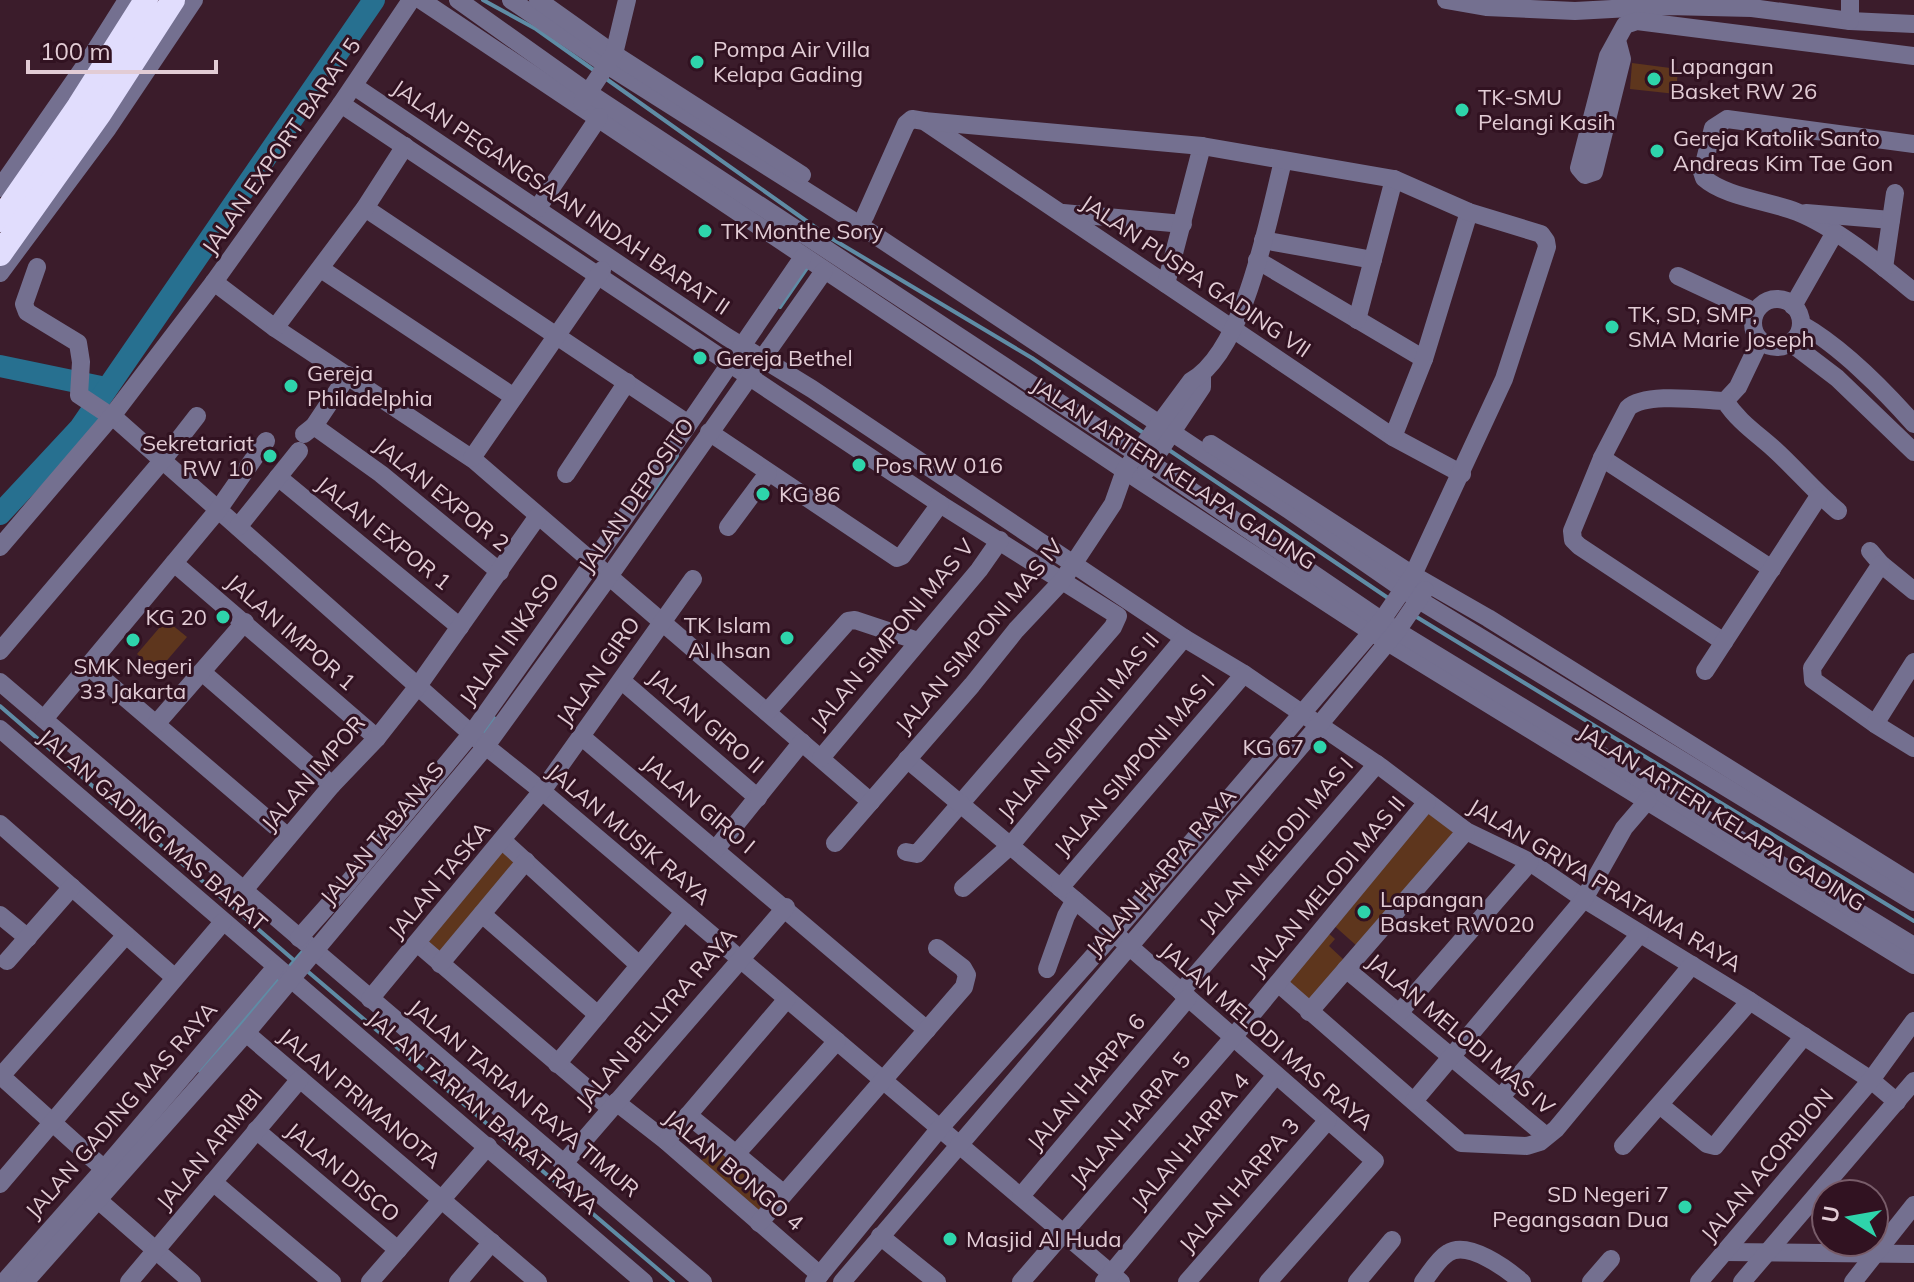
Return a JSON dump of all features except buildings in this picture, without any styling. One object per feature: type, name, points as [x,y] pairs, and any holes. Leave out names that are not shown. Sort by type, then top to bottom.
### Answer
[{"type":"highway","points":[[0,220],[54,143],[146,0]]},
{"type":"highway","points":[[0,254],[100,113],[173,0]]},
{"type":"street","points":[[0,188],[127,0]]},
{"type":"street","points":[[0,273],[108,128],[194,0]]},
{"type":"street","name":"JALAN EXPORT BARAT 5","points":[[411,0],[354,86],[214,282],[275,328],[472,458],[871,802]]},
{"type":"street","name":"JALAN ARTERI KELAPA GADING","points":[[421,0],[599,77],[865,216],[1159,437]]},
{"type":"street","name":"JALAN ARTERI KELAPA GADING","points":[[458,0],[852,220],[1400,609]]},
{"type":"street","name":"JALAN ARTERI KELAPA GADING","points":[[511,0],[599,77],[823,247],[1289,510],[1400,609],[1463,678],[1648,800],[1890,940],[1914,946]]},
{"type":"street","name":"JALAN ARTERI KELAPA GADING","points":[[538,0],[599,77],[599,117],[1132,475],[1400,609],[1532,656],[1914,884]]},
{"type":"street","points":[[599,77],[627,0]]},
{"type":"street","points":[[1850,0],[1850,21]]},
{"type":"street","points":[[1456,1],[1575,11],[1726,4],[1850,21],[1914,24]]},
{"type":"street","points":[[1617,40],[1622,59],[1594,172],[1589,176],[1581,174],[1579,168],[1608,56],[1625,25],[1637,21],[1914,56]]},
{"type":"street","name":"JALAN PEGANGSAAN INDAH BARAT II","points":[[354,86],[537,209],[604,267],[739,369],[940,504],[1118,616],[1117,621],[960,805]]},
{"type":"street","name":"JALAN PEGANGSAAN INDAH BARAT II","points":[[341,104],[604,267],[812,389],[1074,563]]},
{"type":"street","points":[[537,209],[599,117]]},
{"type":"street","points":[[1914,144],[1727,119],[1713,128],[1702,172],[1708,182],[1718,187],[1799,213],[1884,268],[1914,292]]},
{"type":"street","points":[[817,1278],[940,1128],[1122,941],[1300,713],[1400,609],[1504,379],[1547,247],[1541,234],[1469,212],[1394,179],[1202,146],[915,123],[865,216]]},
{"type":"street","name":"JALAN PUSPA GADING VII","points":[[915,123],[1059,213],[1393,437],[1462,474]]},
{"type":"street","name":"JALAN PEGANGSAAN INDAH BARAT II","points":[[275,328],[365,208],[405,146]]},
{"type":"street","points":[[1166,284],[1202,146]]},
{"type":"street","name":"JALAN SIMPONI MAS IV","points":[[835,843],[1016,630],[1062,581],[1159,437],[1202,387],[1202,375],[1234,332],[1263,240],[1283,161]]},
{"type":"street","points":[[1357,320],[1394,179]]},
{"type":"street","points":[[1884,268],[1895,193]]},
{"type":"street","points":[[365,208],[687,423]]},
{"type":"street","points":[[1393,437],[1424,359],[1469,212]]},
{"type":"street","points":[[1059,213],[1183,224]]},
{"type":"street","points":[[1799,213],[1891,220]]},
{"type":"street","points":[[1793,306],[1834,234]]},
{"type":"street","points":[[1263,240],[1373,260]]},
{"type":"street","points":[[1257,260],[1424,359]]},
{"type":"street","points":[[751,352],[813,263]]},
{"type":"street","name":"JALAN MUSIK RAYA","points":[[37,267],[24,304],[27,312],[78,343],[81,362],[79,395],[109,414],[479,740],[1021,1196],[1112,1279]]},
{"type":"street","points":[[472,458],[604,267]]},
{"type":"street","points":[[321,269],[514,397]]},
{"type":"street","points":[[1678,276],[1755,312]]},
{"type":"street","points":[[0,547],[214,282]]},
{"type":"street","points":[[1801,324],[1791,343],[1774,347],[1760,341],[1753,327],[1755,312],[1766,302],[1787,302],[1793,306],[1801,324],[1814,331],[1852,364],[1914,424]]},
{"type":"street","points":[[1724,642],[1579,546],[1573,540],[1572,531],[1602,458],[1628,408],[1634,402],[1656,399],[1725,401],[1738,387],[1760,341]]},
{"type":"street","points":[[1791,343],[1837,378],[1914,452]]},
{"type":"street","name":"JALAN INKASO","points":[[479,740],[642,511],[687,423],[739,369],[751,352]]},
{"type":"street","name":"JALAN DEPOSITO","points":[[642,511],[709,432],[739,369]]},
{"type":"street","points":[[238,527],[278,477],[348,375]]},
{"type":"street","points":[[566,474],[627,382]]},
{"type":"street","points":[[1725,401],[1735,417],[1775,450],[1819,496],[1838,511]]},
{"type":"street","points":[[0,651],[197,416]]},
{"type":"street","points":[[709,432],[897,558],[902,556],[940,504]]},
{"type":"street","name":"JALAN EXPOR 2","points":[[306,437],[381,474],[500,572]]},
{"type":"street","points":[[44,719],[218,510],[266,441]]},
{"type":"street","points":[[1602,458],[1772,569]]},
{"type":"street","points":[[728,527],[768,473]]},
{"type":"street","name":"JALAN EXPOR 1","points":[[278,477],[460,627]]},
{"type":"street","points":[[1705,671],[1819,496]]},
{"type":"street","name":"JALAN IMPOR","points":[[243,891],[332,785],[377,738],[418,686],[538,516]]},
{"type":"street","name":"JALAN SIMPONI MAS V","points":[[821,758],[979,570],[1000,540]]},
{"type":"street","points":[[1914,591],[1876,558],[1812,668],[1813,680],[1914,748]]},
{"type":"street","name":"JALAN IMPOR 1","points":[[174,563],[377,738]]},
{"type":"street","name":"JALAN GRIYA PRATAMA RAYA","points":[[1074,563],[1377,764],[1466,831],[1530,862],[1804,1036],[1871,1080],[1897,1102]]},
{"type":"street","name":"JALAN GIRO","points":[[542,791],[693,579]]},
{"type":"street","name":"JALAN HARPA RAYA","points":[[842,1282],[959,1144],[1122,941],[1319,725],[1400,609]]},
{"type":"street","points":[[767,712],[848,621],[855,620],[918,641]]},
{"type":"street","points":[[156,724],[245,622]]},
{"type":"street","name":"JALAN SIMPONI MAS II","points":[[963,888],[1010,846],[1184,638]]},
{"type":"street","name":"JALAN ARTERI KELAPA GADING","points":[[1532,656],[1914,902]]},
{"type":"street","points":[[1875,724],[1914,662]]},
{"type":"street","points":[[88,666],[288,837]]},
{"type":"street","points":[[202,672],[332,785]]},
{"type":"street","name":"JALAN SIMPONI MAS I","points":[[1047,969],[1066,916],[1068,894],[1244,674]]},
{"type":"street","name":"JALAN ARTERI KELAPA GADING","points":[[1463,678],[1890,940],[1914,965]]},
{"type":"street","name":"JALAN GIRO II","points":[[622,681],[758,798]]},
{"type":"street","name":"JALAN TARIAN RAYA TIMUR","points":[[0,682],[703,1282]]},
{"type":"street","points":[[0,756],[6,735]]},
{"type":"street","name":"JALAN GADING MAS BARAT","points":[[6,735],[275,968],[293,977]]},
{"type":"street","name":"JALAN GIRO I","points":[[582,737],[786,907],[927,1030]]},
{"type":"street","name":"JALAN TABANAS","points":[[25,1282],[293,977],[307,946],[479,740]]},
{"type":"street","points":[[715,850],[802,742]]},
{"type":"street","name":"JALAN MELODI MAS RAYA","points":[[907,759],[1068,894],[1375,1161],[1268,1282]]},
{"type":"street","name":"JALAN MELODI MAS I","points":[[1184,995],[1377,764]]},
{"type":"street","name":"JALAN TASKA","points":[[370,999],[542,791]]},
{"type":"street","points":[[1414,1101],[1584,899],[1624,828],[1648,800]]},
{"type":"street","name":"JALAN MELODI MAS II","points":[[1231,1037],[1427,802]]},
{"type":"street","points":[[911,853],[960,805]]},
{"type":"street","points":[[0,824],[174,977]]},
{"type":"street","points":[[1309,1012],[1466,831]]},
{"type":"street","points":[[503,841],[639,965]]},
{"type":"street","points":[[440,964],[526,861]]},
{"type":"street","points":[[1399,1013],[1530,862]]},
{"type":"street","points":[[7,961],[72,887]]},
{"type":"street","name":"JALAN BELLYRA RAYA","points":[[565,1162],[786,907]]},
{"type":"street","points":[[557,1064],[684,912]]},
{"type":"street","points":[[482,914],[598,1015]]},
{"type":"street","points":[[0,915],[28,938]]},
{"type":"street","points":[[0,1184],[223,922]]},
{"type":"street","points":[[1501,1097],[1640,934]]},
{"type":"street","points":[[104,1169],[1,1076],[126,935]]},
{"type":"street","name":"JALAN BONGO 4","points":[[417,943],[557,1064],[666,1141],[817,1278]]},
{"type":"street","points":[[759,1223],[964,987],[967,975],[963,968],[937,948]]},
{"type":"street","points":[[1278,983],[1461,1143],[1527,1146],[1540,1142],[1556,1129],[1692,965]]},
{"type":"street","name":"JALAN GADING MAS RAYA","points":[[4,1282],[275,968]]},
{"type":"street","name":"JALAN MELODI MAS IV","points":[[1346,969],[1546,1136]]},
{"type":"street","name":"JALAN TARIAN BARAT RAYA","points":[[293,977],[644,1282]]},
{"type":"street","name":"JALAN HARPA 6","points":[[1021,1196],[1184,995]]},
{"type":"street","points":[[666,1141],[787,999]]},
{"type":"street","points":[[1623,1146],[1750,1001]]},
{"type":"street","name":"JALAN ACORDION","points":[[1699,1282],[1871,1080],[1914,1021]]},
{"type":"street","name":"JALAN PRIMANOTA","points":[[246,1033],[538,1282]]},
{"type":"street","points":[[1660,1105],[1707,1144],[1715,1146],[1804,1036]]},
{"type":"street","name":"JALAN HARPA 5","points":[[1021,1282],[1231,1037]]},
{"type":"street","points":[[736,1154],[837,1041]]},
{"type":"street","name":"JALAN HARPA 4","points":[[1112,1279],[1276,1075]]},
{"type":"street","name":"JALAN ARIMBI","points":[[129,1282],[300,1079]]},
{"type":"street","points":[[1742,1282],[1914,1081]]},
{"type":"street","points":[[688,1115],[784,1194]]},
{"type":"street","name":"JALAN HARPA 3","points":[[1187,1282],[1328,1120]]},
{"type":"street","name":"JALAN DISCO","points":[[256,1130],[398,1250]]},
{"type":"street","points":[[370,1282],[488,1146]]},
{"type":"street","points":[[213,1182],[332,1282]]},
{"type":"street","points":[[97,1199],[192,1282]]},
{"type":"street","points":[[1890,1237],[1914,1205]]},
{"type":"street","points":[[880,1236],[937,1282]]},
{"type":"street","points":[[1357,1282],[1392,1240]]},
{"type":"street","points":[[458,1282],[492,1242]]},
{"type":"street","points":[[1423,1282],[1443,1257],[1457,1249],[1491,1260],[1516,1280]]},
{"type":"street","points":[[1724,1252],[1810,1252]]},
{"type":"street","points":[[1890,1254],[1912,1257]]},
{"type":"street","points":[[1853,1282],[1874,1258]]},
{"type":"street","points":[[1591,1282],[1611,1259]]},
{"type":"shaded area","name":"Lapangan Basket RW 26","points":[[1632,63],[1678,69],[1676,94],[1630,89]]},
{"type":"shaded area","points":[[166,620],[187,637],[157,672],[137,654]]},
{"type":"shaded area","points":[[1429,813],[1454,833],[1357,946],[1330,922]]},
{"type":"shaded area","points":[[504,847],[518,861],[440,955],[422,938]]},
{"type":"shaded area","points":[[1327,932],[1335,939],[1329,946],[1344,960],[1309,1006],[1283,984]]},
{"type":"shaded area","points":[[714,1143],[781,1195],[759,1219],[695,1170]]},
{"type":"waterway","points":[[0,514],[80,428],[374,0]]},
{"type":"waterway","points":[[483,0],[536,29],[595,71]]},
{"type":"waterway","points":[[605,78],[829,237],[1032,358],[1145,434]]},
{"type":"waterway","points":[[780,307],[809,265]]},
{"type":"waterway","points":[[0,366],[101,387]]},
{"type":"waterway","points":[[1166,448],[1391,600]]},
{"type":"waterway","points":[[649,498],[677,456]]},
{"type":"waterway","points":[[1415,616],[1914,921]]},
{"type":"waterway","points":[[0,706],[296,962]]},
{"type":"waterway","points":[[481,737],[494,718]]},
{"type":"waterway","points":[[289,967],[304,950]]},
{"type":"waterway","points":[[306,970],[673,1282]]},
{"type":"waterway","points":[[200,1071],[278,980]]},
{"type":"place","name":"Pompa Air Villa Kelapa Gading","points":[[697,62]]},
{"type":"place","name":"Lapangan Basket RW 26","points":[[1654,79]]},
{"type":"place","name":"TK-SMU Pelangi Kasih","points":[[1462,110]]},
{"type":"place","name":"Gereja Katolik Santo Andreas Kim Tae Gon","points":[[1657,151]]},
{"type":"place","name":"TK Monthe Sory","points":[[705,231]]},
{"type":"place","name":"TK, SD, SMP, SMA Marie Joseph","points":[[1612,327]]},
{"type":"place","name":"Gereja Bethel","points":[[700,358]]},
{"type":"place","name":"Gereja Philadelphia","points":[[291,386]]},
{"type":"place","name":"Sekretariat RW 10","points":[[270,456]]},
{"type":"place","name":"Pos RW 016","points":[[859,465]]},
{"type":"place","name":"KG 86","points":[[763,494]]},
{"type":"place","name":"KG 20","points":[[223,617]]},
{"type":"place","name":"TK Islam Al Ihsan","points":[[787,638]]},
{"type":"place","name":"SMK Negeri 33 Jakarta","points":[[133,640]]},
{"type":"place","name":"KG 67","points":[[1320,747]]},
{"type":"place","name":"Lapangan Basket RW020","points":[[1364,912]]},
{"type":"place","name":"SD Negeri 7 Pegangsaan Dua","points":[[1685,1207]]},
{"type":"place","name":"Masjid Al Huda","points":[[950,1239]]}]
